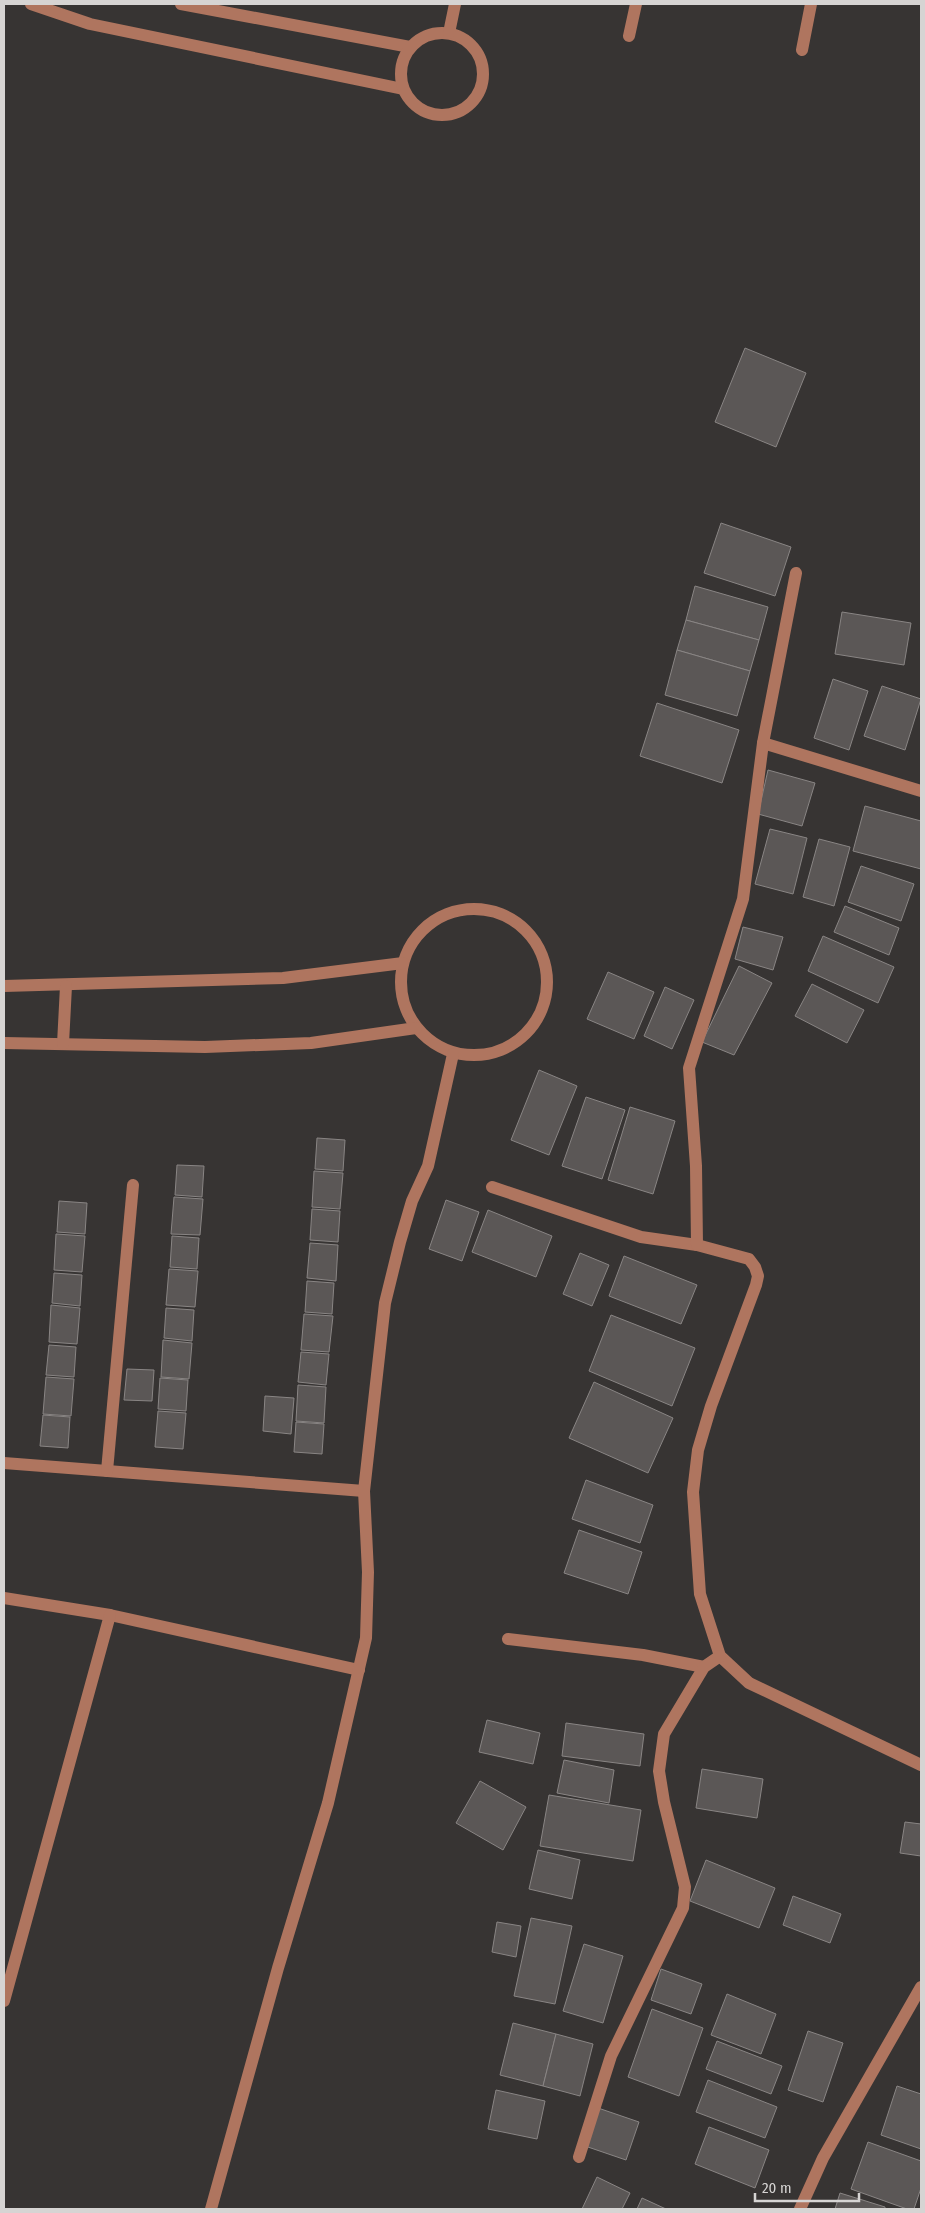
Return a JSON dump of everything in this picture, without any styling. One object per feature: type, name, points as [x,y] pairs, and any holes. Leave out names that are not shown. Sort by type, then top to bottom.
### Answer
[{"type":"street","points":[[31,4],[90,24],[403,89]]},
{"type":"street","points":[[181,4],[410,47]]},
{"type":"street","points":[[449,33],[455,4]]},
{"type":"street","points":[[629,36],[636,4]]},
{"type":"street","points":[[802,50],[811,4]]},
{"type":"street","points":[[434,33],[449,33],[462,38],[473,47],[481,59],[484,74],[481,88],[474,101],[463,111],[435,116],[421,111],[410,102],[403,89],[400,74],[402,60],[410,47],[421,38],[434,33]]},
{"type":"street","points":[[697,1245],[696,1166],[689,1068],[744,899],[763,742],[796,572]]},
{"type":"street","points":[[763,742],[921,791]]},
{"type":"street","points":[[471,908],[494,911],[516,921],[532,937],[544,957],[548,980],[545,1004],[535,1024],[519,1042],[499,1052],[476,1056],[453,1054],[432,1044],[416,1028],[402,997],[403,963],[412,942],[428,925],[448,913],[471,908]]},
{"type":"street","points":[[4,986],[66,986],[283,978],[403,963]]},
{"type":"street","points":[[63,1044],[66,986]]},
{"type":"street","points":[[4,1043],[205,1047],[311,1043],[416,1028]]},
{"type":"street","points":[[210,2209],[278,1968],[328,1804],[366,1638],[368,1572],[364,1491],[385,1303],[410,1209],[428,1166],[453,1054]]},
{"type":"street","points":[[107,1471],[133,1184]]},
{"type":"street","points":[[492,1187],[641,1237],[697,1245],[749,1260],[755,1267],[758,1276],[708,1415],[698,1450],[693,1492],[700,1594],[720,1656],[749,1683],[921,1765]]},
{"type":"street","points":[[4,1464],[364,1491]]},
{"type":"street","points":[[4,1598],[110,1615],[359,1670]]},
{"type":"street","points":[[4,2001],[110,1615]]},
{"type":"street","points":[[508,1639],[643,1655],[704,1667]]},
{"type":"street","points":[[579,2157],[611,2056],[683,1908],[685,1887],[664,1802],[659,1771],[664,1734],[704,1667],[720,1656]]},
{"type":"street","points":[[800,2209],[823,2158],[921,1987]]},
{"type":"building","points":[[745,348],[806,373],[776,447],[715,422]]},
{"type":"building","points":[[721,523],[791,547],[775,596],[704,573]]},
{"type":"building","points":[[695,586],[768,607],[759,640],[686,620]]},
{"type":"building","points":[[842,612],[911,623],[904,665],[835,654]]},
{"type":"building","points":[[686,620],[759,640],[750,671],[677,650]]},
{"type":"building","points":[[677,650],[750,671],[737,716],[665,695]]},
{"type":"building","points":[[833,679],[868,691],[849,750],[814,738]]},
{"type":"building","points":[[882,686],[921,699],[905,750],[864,736]]},
{"type":"building","points":[[657,703],[739,730],[722,783],[640,756]]},
{"type":"building","points":[[768,770],[815,783],[802,826],[758,814]]},
{"type":"building","points":[[865,806],[921,821],[921,869],[853,851]]},
{"type":"building","points":[[770,829],[807,838],[793,894],[755,884]]},
{"type":"building","points":[[819,839],[850,847],[834,906],[803,897]]},
{"type":"building","points":[[861,866],[914,884],[901,921],[848,902]]},
{"type":"building","points":[[845,906],[899,928],[889,955],[834,932]]},
{"type":"building","points":[[743,927],[783,937],[773,970],[735,959]]},
{"type":"building","points":[[823,936],[894,967],[878,1003],[808,971]]},
{"type":"building","points":[[739,966],[772,983],[734,1055],[702,1042]]},
{"type":"building","points":[[608,972],[654,992],[634,1039],[587,1019]]},
{"type":"building","points":[[812,984],[864,1010],[847,1043],[795,1016]]},
{"type":"building","points":[[665,987],[694,1000],[672,1049],[644,1036]]},
{"type":"building","points":[[539,1070],[577,1086],[549,1155],[511,1140]]},
{"type":"building","points":[[586,1097],[625,1110],[602,1179],[562,1166]]},
{"type":"building","points":[[630,1107],[675,1121],[653,1194],[608,1180]]},
{"type":"building","points":[[317,1138],[345,1140],[343,1171],[315,1169]]},
{"type":"building","points":[[177,1165],[204,1166],[202,1197],[175,1195]]},
{"type":"building","points":[[314,1171],[343,1173],[340,1209],[312,1207]]},
{"type":"building","points":[[174,1197],[203,1199],[200,1235],[171,1234]]},
{"type":"building","points":[[446,1200],[479,1212],[462,1261],[429,1249]]},
{"type":"building","points":[[59,1201],[87,1203],[85,1234],[57,1232]]},
{"type":"building","points":[[312,1209],[340,1211],[338,1242],[310,1240]]},
{"type":"building","points":[[488,1210],[552,1236],[536,1277],[472,1252]]},
{"type":"building","points":[[56,1234],[85,1236],[82,1272],[54,1270]]},
{"type":"building","points":[[172,1236],[199,1238],[197,1269],[170,1267]]},
{"type":"building","points":[[310,1243],[338,1245],[336,1281],[307,1278]]},
{"type":"building","points":[[580,1253],[609,1265],[592,1306],[563,1294]]},
{"type":"building","points":[[624,1256],[697,1285],[681,1324],[609,1296]]},
{"type":"building","points":[[169,1269],[198,1271],[195,1307],[166,1305]]},
{"type":"building","points":[[54,1273],[82,1275],[80,1306],[52,1303]]},
{"type":"building","points":[[307,1281],[334,1283],[332,1314],[305,1312]]},
{"type":"building","points":[[51,1305],[80,1308],[77,1344],[49,1342]]},
{"type":"building","points":[[166,1308],[194,1310],[192,1341],[164,1338]]},
{"type":"building","points":[[304,1314],[333,1316],[329,1352],[301,1350]]},
{"type":"building","points":[[611,1315],[695,1348],[672,1406],[589,1371]]},
{"type":"building","points":[[163,1340],[192,1343],[189,1379],[161,1377]]},
{"type":"building","points":[[49,1345],[76,1347],[74,1377],[46,1375]]},
{"type":"building","points":[[301,1352],[329,1354],[326,1385],[298,1382]]},
{"type":"building","points":[[127,1369],[154,1370],[152,1401],[124,1400]]},
{"type":"building","points":[[46,1377],[74,1379],[71,1416],[43,1414]]},
{"type":"building","points":[[160,1378],[188,1380],[186,1411],[158,1409]]},
{"type":"building","points":[[594,1382],[673,1418],[648,1473],[569,1438]]},
{"type":"building","points":[[298,1385],[326,1387],[324,1423],[296,1421]]},
{"type":"building","points":[[265,1396],[294,1398],[291,1434],[263,1431]]},
{"type":"building","points":[[158,1411],[186,1413],[183,1449],[155,1447]]},
{"type":"building","points":[[43,1415],[70,1417],[68,1448],[40,1446]]},
{"type":"building","points":[[296,1422],[324,1424],[322,1454],[294,1452]]},
{"type":"building","points":[[586,1480],[653,1505],[640,1543],[572,1519]]},
{"type":"building","points":[[579,1530],[642,1552],[628,1594],[564,1573]]},
{"type":"building","points":[[487,1720],[540,1733],[533,1764],[479,1752]]},
{"type":"building","points":[[566,1723],[644,1734],[640,1766],[562,1756]]},
{"type":"building","points":[[564,1760],[614,1770],[609,1803],[557,1793]]},
{"type":"building","points":[[702,1769],[763,1779],[757,1818],[696,1808]]},
{"type":"building","points":[[480,1781],[526,1807],[503,1850],[456,1823]]},
{"type":"building","points":[[549,1795],[641,1810],[633,1861],[540,1846]]},
{"type":"building","points":[[905,1822],[921,1824],[921,1856],[900,1853]]},
{"type":"building","points":[[538,1850],[580,1860],[572,1899],[529,1889]]},
{"type":"building","points":[[706,1860],[775,1888],[759,1928],[690,1901]]},
{"type":"building","points":[[793,1896],[841,1914],[830,1943],[783,1925]]},
{"type":"building","points":[[531,1918],[572,1926],[555,2004],[514,1996]]},
{"type":"building","points":[[497,1922],[521,1926],[516,1957],[492,1952]]},
{"type":"building","points":[[584,1944],[623,1956],[603,2023],[563,2011]]},
{"type":"building","points":[[661,1969],[702,1984],[691,2014],[651,2000]]},
{"type":"building","points":[[727,1994],[776,2014],[761,2054],[711,2035]]},
{"type":"building","points":[[652,2009],[703,2028],[679,2096],[628,2077]]},
{"type":"building","points":[[513,2023],[556,2034],[543,2086],[500,2075]]},
{"type":"building","points":[[808,2031],[843,2043],[823,2102],[788,2090]]},
{"type":"building","points":[[556,2034],[593,2044],[580,2096],[543,2086]]},
{"type":"building","points":[[717,2041],[782,2066],[771,2094],[706,2069]]},
{"type":"building","points":[[708,2080],[777,2107],[765,2138],[696,2112]]},
{"type":"building","points":[[897,2086],[921,2094],[921,2149],[881,2135]]},
{"type":"building","points":[[496,2090],[545,2101],[537,2139],[488,2129]]},
{"type":"building","points":[[598,2108],[639,2122],[626,2160],[585,2146]]},
{"type":"building","points":[[709,2127],[769,2150],[755,2188],[695,2164]]},
{"type":"building","points":[[868,2142],[921,2161],[921,2188],[914,2209],[907,2209],[851,2189]]},
{"type":"building","points":[[597,2177],[630,2193],[622,2209],[582,2209]]},
{"type":"building","points":[[840,2193],[885,2207],[885,2209],[835,2209]]},
{"type":"building","points":[[642,2198],[666,2209],[637,2209]]}]
